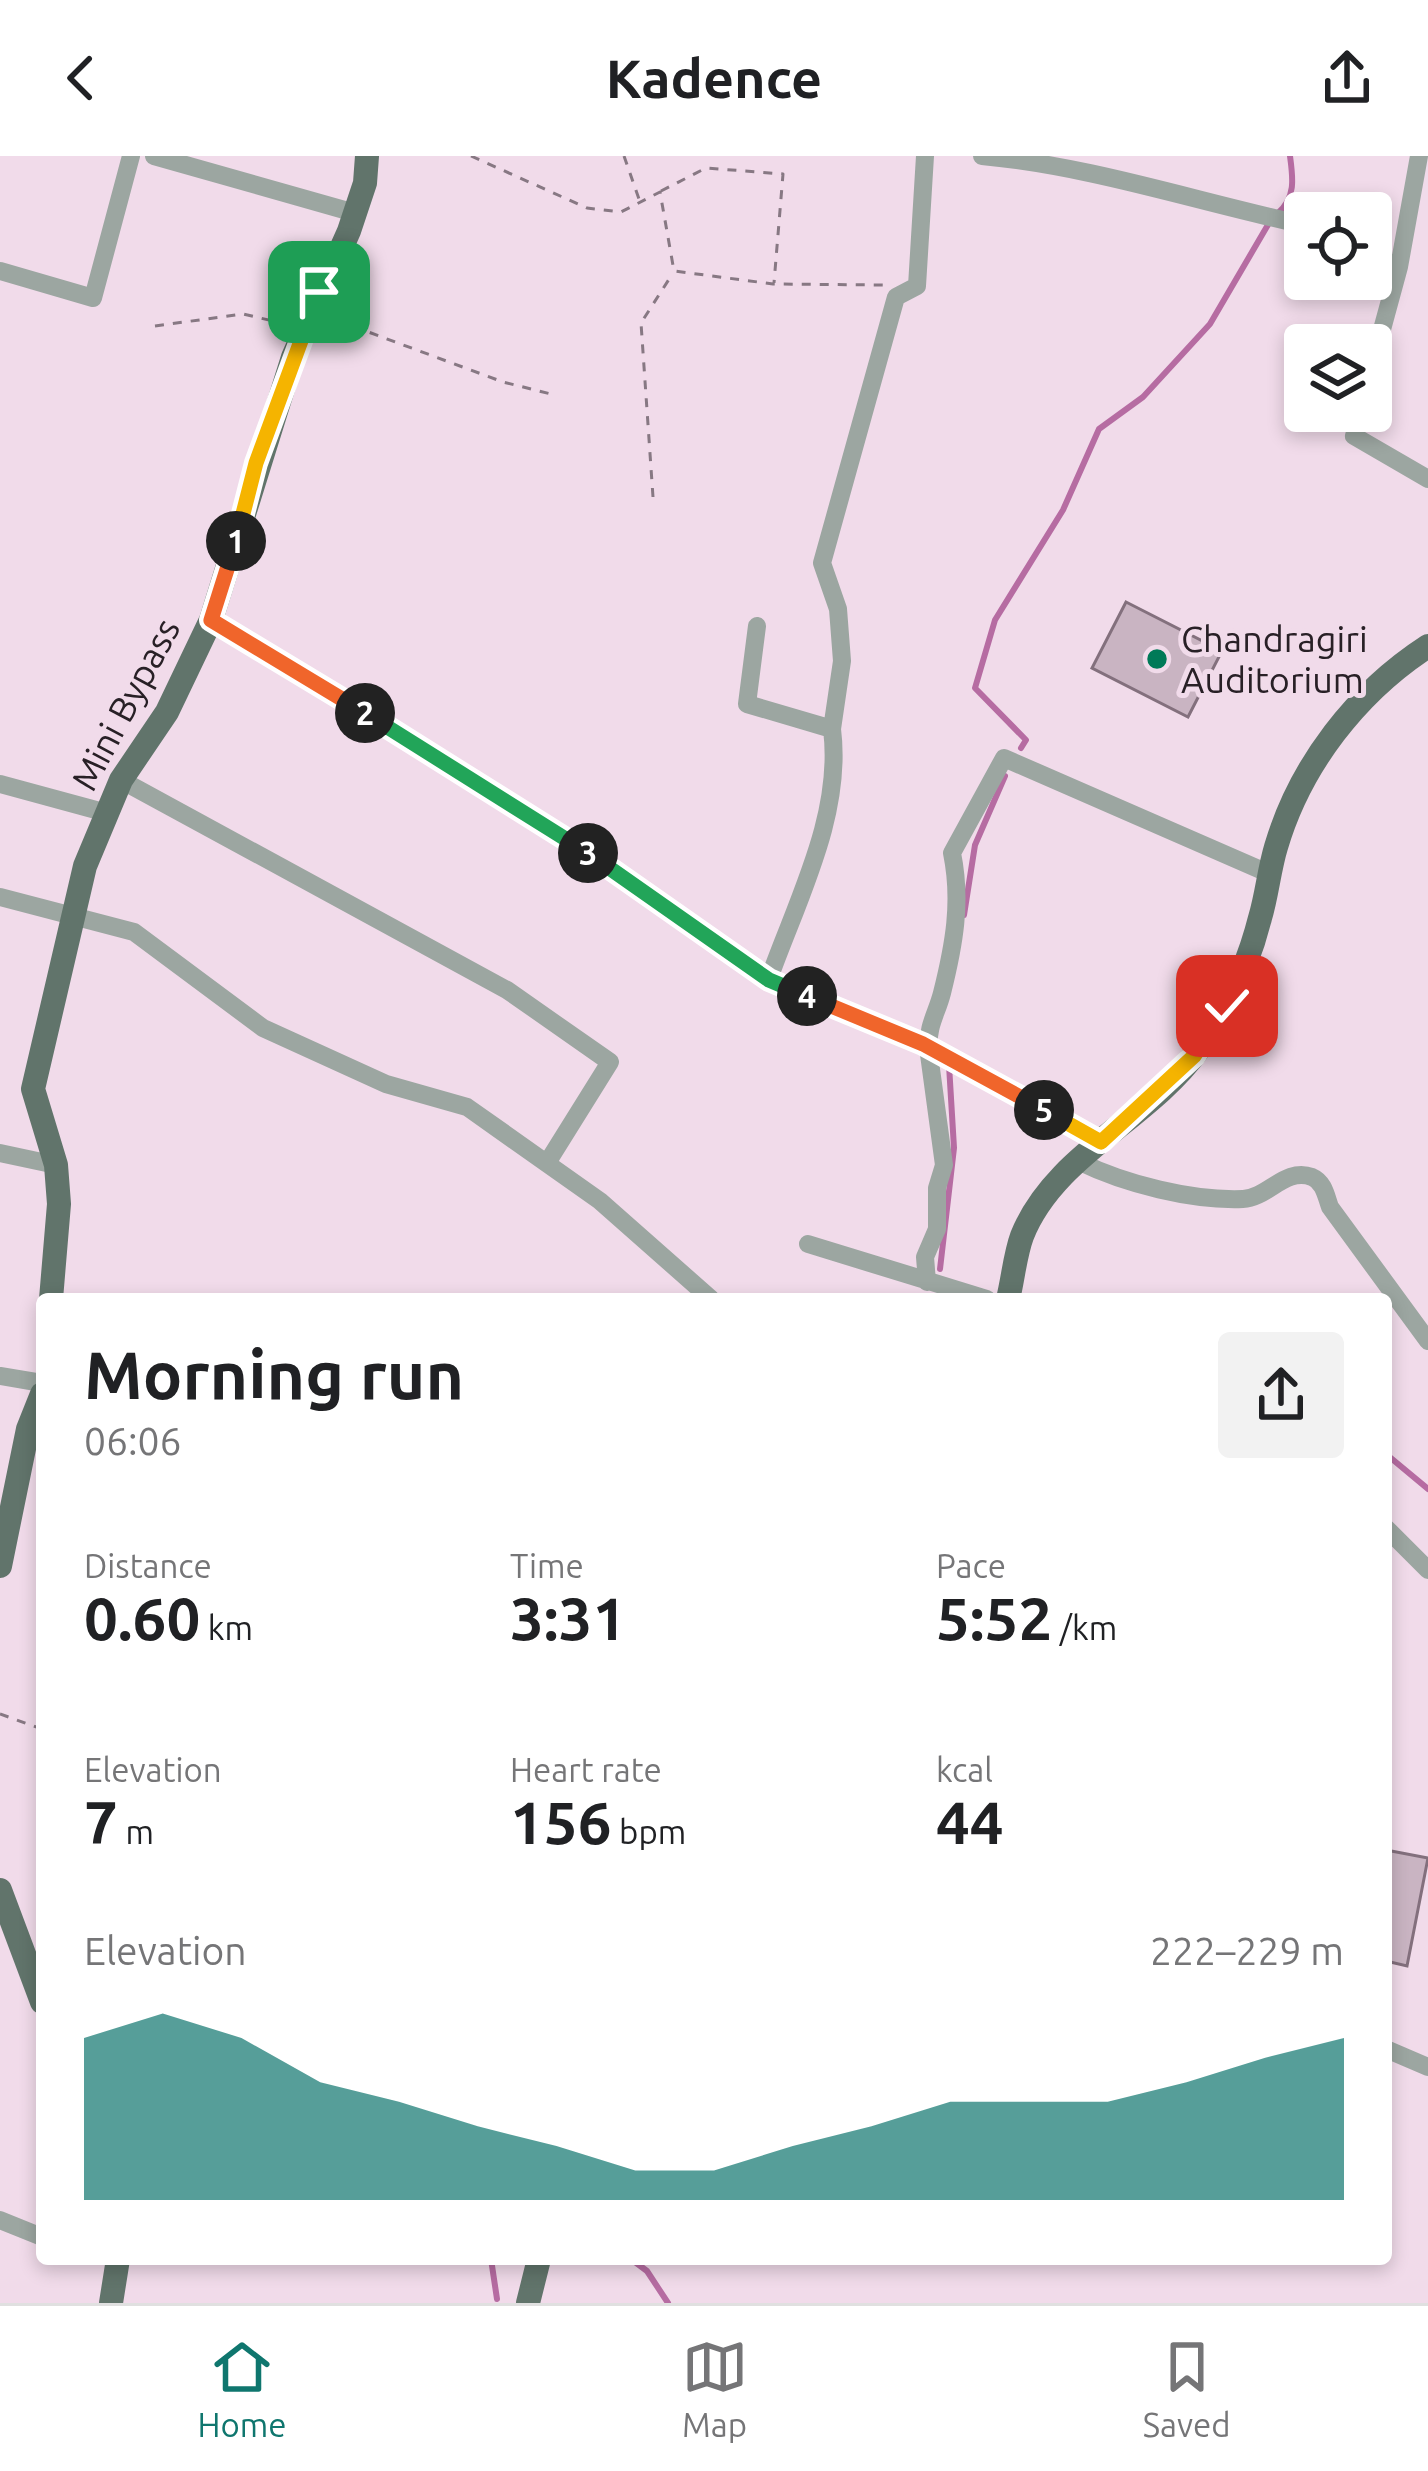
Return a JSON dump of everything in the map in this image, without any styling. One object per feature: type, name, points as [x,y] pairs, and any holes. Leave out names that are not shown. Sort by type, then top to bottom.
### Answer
[{"type":"main road","name":"Mini Bypass","points":[[52,1293],[59,1204],[56,1165],[33,1089],[72,914],[121,779],[166,712],[211,620],[256,463],[308,319],[355,213],[367,156]]},
{"type":"main road","points":[[1009,1293],[1022,1237],[1046,1193],[1194,1056],[1227,1006],[1260,922],[1276,845],[1304,778],[1330,740],[1392,669],[1428,646]]},
{"type":"main road","points":[[0,1566],[7,1500],[36,1409]]},
{"type":"main road","points":[[0,1890],[36,1986]]},
{"type":"main road","points":[[111,2303],[117,2265]]},
{"type":"main road","points":[[528,2303],[538,2265]]},
{"type":"street","points":[[0,271],[93,298],[131,156]]},
{"type":"street","points":[[154,156],[355,213]]},
{"type":"street","points":[[769,980],[807,886],[830,793],[835,752],[832,729],[842,662],[838,609],[822,563],[896,297],[917,286],[925,156]]},
{"type":"street","points":[[982,156],[1056,163],[1164,194],[1284,220]]},
{"type":"street","points":[[1384,324],[1419,156]]},
{"type":"street","points":[[1392,264],[1399,267]]},
{"type":"street","points":[[1355,432],[1354,436],[1428,478]]},
{"type":"street","points":[[211,620],[580,848],[769,980],[929,1047],[1101,1142]]},
{"type":"street","points":[[757,626],[747,704],[832,729]]},
{"type":"street","points":[[927,1282],[925,1258],[937,1228],[937,1188],[944,1166],[928,1033],[943,991],[961,896],[952,853],[1004,758],[1270,874]]},
{"type":"street","points":[[121,779],[508,990],[610,1062],[548,1162]]},
{"type":"street","points":[[0,784],[107,813]]},
{"type":"street","points":[[0,897],[134,932],[263,1028],[386,1084],[467,1107],[600,1201],[704,1293]]},
{"type":"street","points":[[0,1153],[56,1165]]},
{"type":"street","points":[[1080,1162],[1128,1185],[1246,1199],[1287,1177],[1309,1175],[1322,1184],[1330,1208],[1428,1341]]},
{"type":"street","points":[[808,1244],[965,1293]]},
{"type":"street","points":[[676,1293],[681,1275]]},
{"type":"street","points":[[0,1376],[36,1382]]},
{"type":"street","points":[[1392,1534],[1428,1570]]},
{"type":"street","points":[[1392,2052],[1428,2067]]},
{"type":"street","points":[[0,2220],[36,2235]]},
{"type":"path","points":[[471,156],[587,208],[621,212],[706,168],[783,174],[773,284]]},
{"type":"path","points":[[623,156],[640,202]]},
{"type":"path","points":[[653,497],[641,322],[674,271],[660,192]]},
{"type":"path","points":[[674,271],[773,284],[917,286]]},
{"type":"path","points":[[155,326],[243,314],[308,319],[555,395]]},
{"type":"path","points":[[0,1714],[36,1727]]},
{"type":"building","name":"Chandragiri Auditorium","points":[[1126,602],[1222,651],[1188,717],[1092,668]]},
{"type":"building","points":[[1392,1851],[1428,1858],[1407,1966],[1392,1962]]},
{"type":"waterway","points":[[1278,213],[1290,194],[1290,156]]},
{"type":"waterway","points":[[1021,748],[1026,740],[975,688],[995,620],[1063,510],[1099,429],[1143,397],[1210,324],[1269,223]]},
{"type":"waterway","points":[[964,915],[975,845],[1005,776]]},
{"type":"waterway","points":[[940,1269],[954,1148],[949,1065]]},
{"type":"waterway","points":[[1392,1459],[1428,1489]]},
{"type":"waterway","points":[[492,2265],[497,2299]]},
{"type":"waterway","points":[[639,2265],[668,2303]]},
{"type":"place","name":"Chandragiri Auditorium","points":[[1157,659]]},
{"type":"route","points":[[319,292],[256,463],[211,620],[580,848],[769,980],[923,1044],[1101,1142],[1194,1056],[1227,1006]]}]
